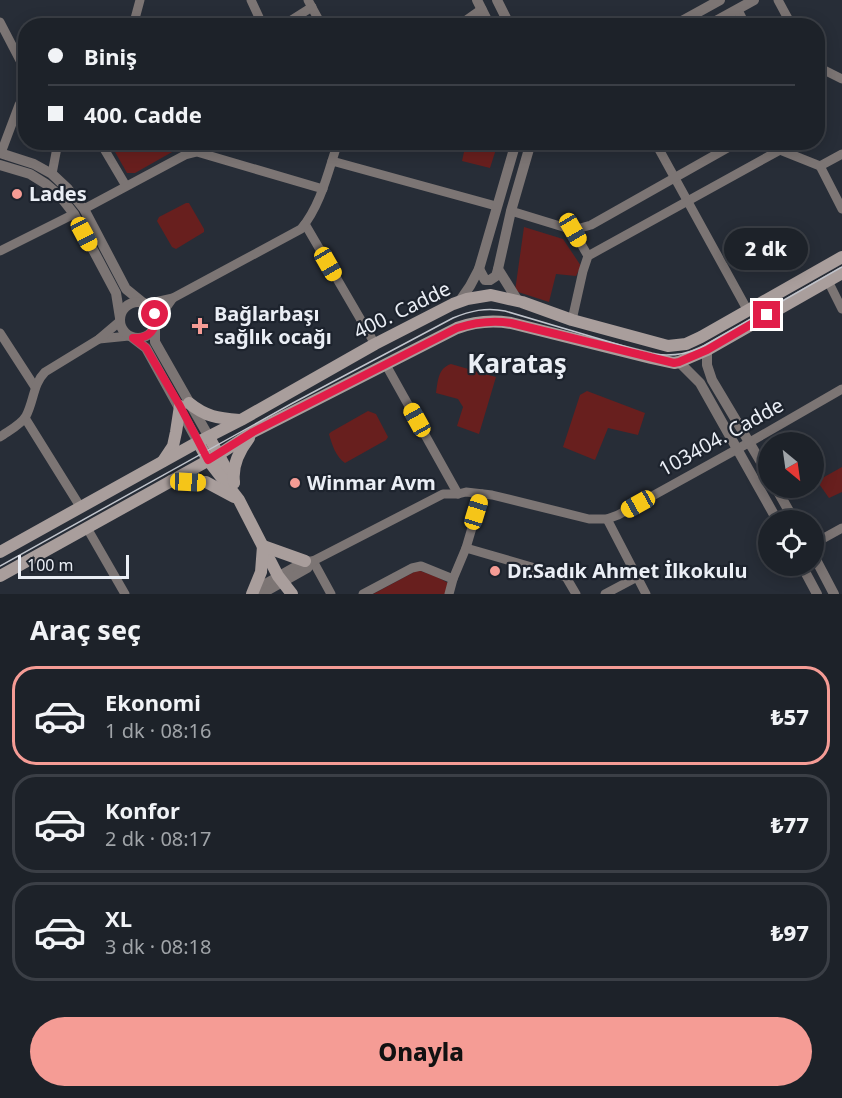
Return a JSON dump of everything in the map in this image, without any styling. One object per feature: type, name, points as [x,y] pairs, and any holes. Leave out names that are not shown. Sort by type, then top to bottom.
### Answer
[{"type":"main road","name":"400. Cadde","points":[[0,552],[375,344],[459,302],[491,295],[668,346],[686,344],[701,338],[842,256]]},
{"type":"main road","points":[[679,362],[707,350],[842,273]]},
{"type":"main road","name":"400. Cadde","points":[[0,576],[213,457],[253,432],[471,323],[497,321],[511,323],[651,358],[679,362]]},
{"type":"main road","points":[[162,464],[173,446],[184,404],[211,416],[241,420]]},
{"type":"main road","points":[[239,500],[233,472],[241,449],[253,432]]},
{"type":"main road","points":[[203,439],[239,500],[281,584],[292,594]]},
{"type":"main road","points":[[213,457],[234,484]]},
{"type":"main road","points":[[170,480],[206,482],[239,500]]},
{"type":"main road","points":[[263,546],[309,561]]},
{"type":"main road","points":[[252,594],[261,572],[263,546]]},
{"type":"street","points":[[135,18],[140,0]]},
{"type":"street","points":[[251,0],[260,18]]},
{"type":"street","points":[[497,0],[506,18]]},
{"type":"street","points":[[687,18],[720,0]]},
{"type":"street","points":[[723,18],[754,0]]},
{"type":"street","points":[[778,0],[788,18]]},
{"type":"street","points":[[292,18],[310,4],[318,18]]},
{"type":"street","points":[[466,18],[479,4],[486,18]]},
{"type":"street","points":[[738,10],[742,18]]},
{"type":"street","points":[[0,22],[18,57]]},
{"type":"street","points":[[825,70],[842,79]]},
{"type":"street","points":[[18,108],[0,153],[34,164],[52,174],[68,189],[116,293],[123,330],[146,348],[184,404]]},
{"type":"street","points":[[52,174],[56,150]]},
{"type":"street","points":[[105,150],[126,186]]},
{"type":"street","points":[[0,252],[193,150]]},
{"type":"street","points":[[207,150],[323,189]]},
{"type":"street","points":[[0,437],[25,418],[35,387],[45,372],[99,339],[120,320],[121,313],[126,306],[133,302],[144,303],[173,298],[301,229],[311,217],[335,150]]},
{"type":"street","points":[[459,302],[479,269],[514,150]]},
{"type":"street","points":[[479,269],[485,280],[496,276],[529,150]]},
{"type":"street","points":[[659,150],[748,311]]},
{"type":"street","points":[[511,211],[573,230],[591,225],[724,150]]},
{"type":"street","points":[[572,320],[582,271],[588,256],[687,201],[771,150]]},
{"type":"street","points":[[786,150],[820,166],[842,208]]},
{"type":"street","points":[[820,166],[842,154]]},
{"type":"street","points":[[332,161],[496,206]]},
{"type":"street","points":[[0,165],[30,174],[46,184],[79,212],[126,289],[153,310],[155,342],[203,439]]},
{"type":"street","points":[[305,224],[375,344]]},
{"type":"street","points":[[573,230],[588,256]]},
{"type":"street","points":[[498,269],[518,301]]},
{"type":"street","points":[[828,281],[842,309]]},
{"type":"street","points":[[99,339],[146,336],[153,330],[173,298]]},
{"type":"street","points":[[0,333],[35,387]]},
{"type":"street","points":[[707,350],[707,365],[712,380],[758,456]]},
{"type":"street","points":[[679,362],[700,383],[772,510]]},
{"type":"street","points":[[386,365],[458,494]]},
{"type":"street","name":"103404. Cadde","points":[[607,519],[750,442],[842,388]]},
{"type":"street","points":[[25,418],[81,508]]},
{"type":"street","points":[[263,594],[281,584],[309,561],[443,494],[466,492],[589,519],[607,519],[646,594]]},
{"type":"street","points":[[449,594],[482,494]]},
{"type":"street","points":[[87,528],[125,594]]},
{"type":"street","points":[[824,538],[842,528]]},
{"type":"street","points":[[466,548],[566,577],[576,594]]},
{"type":"street","points":[[309,561],[331,594]]},
{"type":"street","points":[[363,594],[412,568],[421,566],[453,579]]},
{"type":"street","points":[[824,575],[834,594]]},
{"type":"street","points":[[807,576],[817,594]]},
{"type":"street","points":[[605,594],[637,578]]},
{"type":"street","points":[[252,594],[261,586],[281,584]]},
{"type":"shaded area","points":[[114,150],[176,150],[135,173],[127,173]]},
{"type":"shaded area","points":[[464,150],[496,150],[490,168],[462,161]]},
{"type":"shaded area","points":[[189,203],[204,232],[176,249],[172,247],[157,221],[159,217]]},
{"type":"shaded area","points":[[524,227],[563,239],[581,266],[576,276],[556,274],[549,302],[515,291]]},
{"type":"shaded area","points":[[451,364],[496,377],[479,434],[457,426],[463,407],[458,399],[436,393],[441,372]]},
{"type":"shaded area","points":[[587,391],[645,413],[638,435],[608,428],[595,460],[563,447],[580,395]]},
{"type":"shaded area","points":[[368,411],[376,414],[388,437],[345,463],[337,454],[329,434]]},
{"type":"shaded area","points":[[842,467],[842,492],[829,498],[824,491],[824,477]]},
{"type":"shaded area","points":[[418,570],[448,583],[446,594],[373,594]]},
{"type":"tram line","points":[[0,566],[291,404],[453,318],[485,310],[505,311],[647,353],[674,355],[700,348],[842,267]]},
{"type":"place","name":"Lades","points":[[17,194]]},
{"type":"place","name":"Bağlarbaşı sağlık ocağı","points":[[200,326]]},
{"type":"place","name":"Winmar Avm","points":[[295,483]]},
{"type":"place","name":"Dr.Sadık Ahmet İlkokulu","points":[[495,571]]},
{"type":"district","name":"Karataş","points":[[517,364]]},
{"type":"route","points":[[155,314],[156,322],[150,334],[142,338],[133,338],[146,348],[208,460],[253,432],[471,323],[483,321],[511,323],[674,363],[707,350],[767,315]]}]
